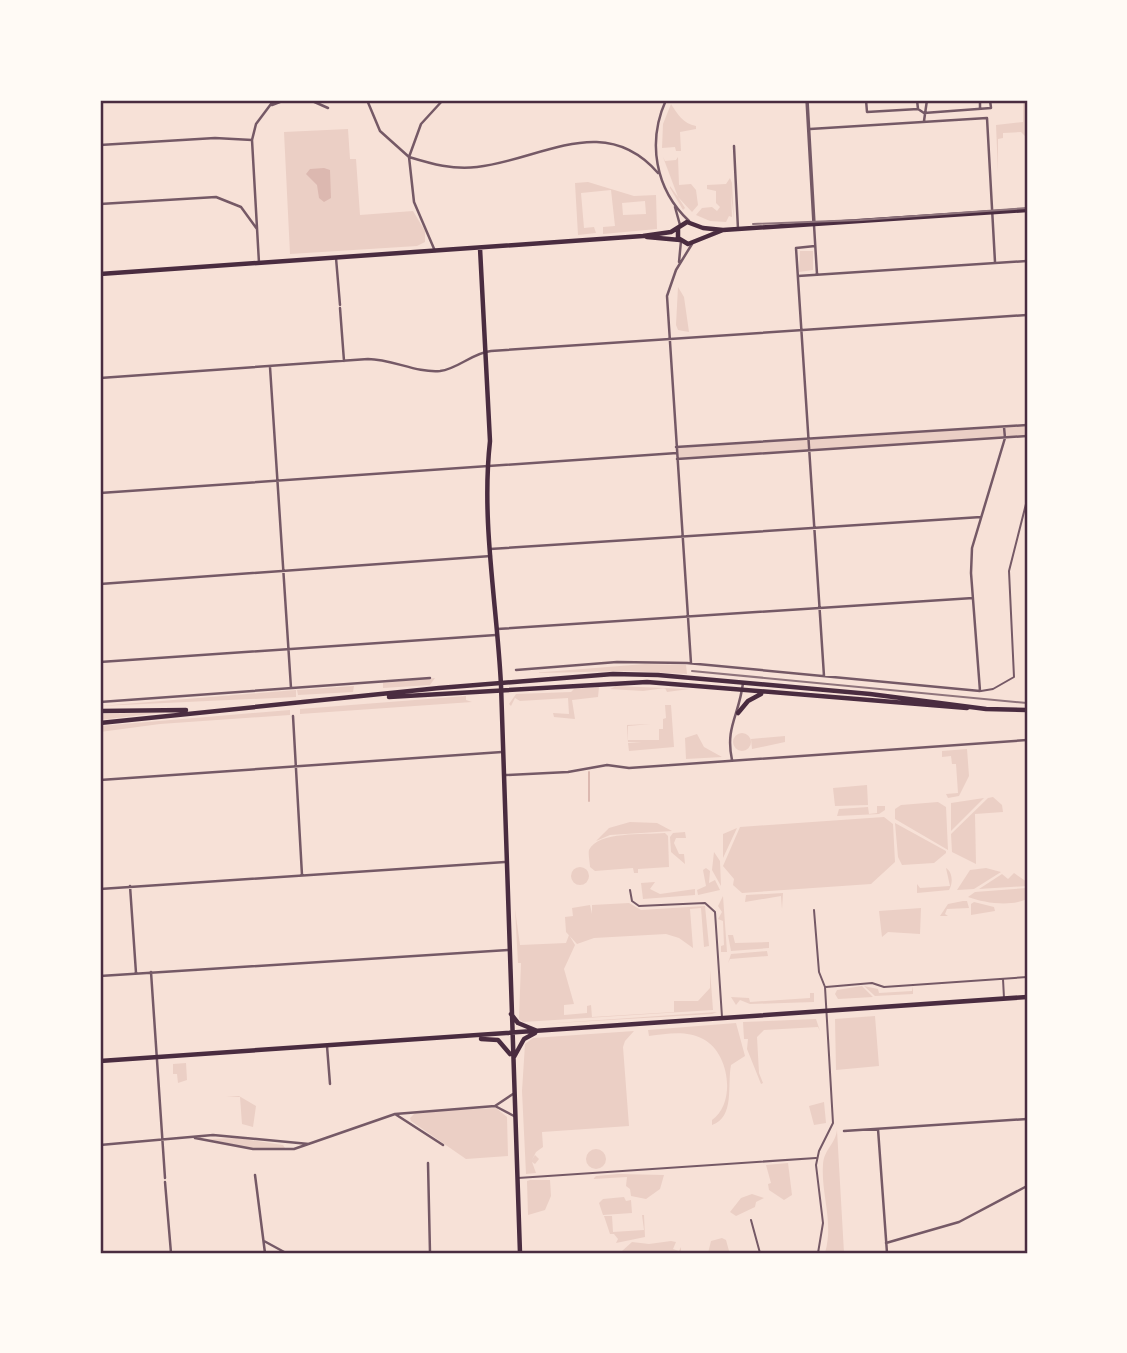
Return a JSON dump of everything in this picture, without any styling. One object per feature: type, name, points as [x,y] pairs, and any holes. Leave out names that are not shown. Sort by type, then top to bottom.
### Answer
[{"type":"main road","points":[[100,274],[643,236],[690,222],[697,226],[723,230],[1027,210]]},
{"type":"main road","points":[[679,226],[680,241]]},
{"type":"main road","points":[[697,226],[698,239]]},
{"type":"main road","points":[[643,236],[692,244],[723,230]]},
{"type":"main road","points":[[480,248],[490,441],[487,467],[490,549],[501,691],[520,1253]]},
{"type":"main road","points":[[100,723],[500,682],[634,674],[905,697],[986,709]]},
{"type":"main road","points":[[374,696],[647,682],[765,693],[1027,710]]},
{"type":"main road","points":[[738,712],[750,699],[765,693]]},
{"type":"main road","points":[[100,711],[208,710]]},
{"type":"main road","points":[[100,1061],[1027,997]]},
{"type":"main road","points":[[511,1013],[519,1023],[539,1031]]},
{"type":"main road","points":[[513,1061],[524,1039],[539,1031]]},
{"type":"main road","points":[[466,1037],[498,1040],[508,1048],[513,1061]]},
{"type":"street","points":[[259,263],[252,140],[256,124],[274,100]]},
{"type":"street","points":[[269,107],[285,100]]},
{"type":"street","points":[[310,100],[328,108]]},
{"type":"street","points":[[367,100],[380,131],[409,157],[438,165],[475,168],[508,162],[566,144],[596,141],[628,150],[658,173]]},
{"type":"street","points":[[435,251],[414,202],[409,157],[421,124],[443,100]]},
{"type":"street","points":[[667,100],[656,134],[658,173],[674,204],[690,222]]},
{"type":"street","points":[[807,100],[817,274]]},
{"type":"street","points":[[866,100],[867,112],[918,109],[924,113],[991,108],[990,100]]},
{"type":"street","points":[[918,100],[918,109]]},
{"type":"street","points":[[924,121],[927,100]]},
{"type":"street","points":[[980,100],[980,109]]},
{"type":"street","points":[[809,129],[981,117],[988,120],[996,262]]},
{"type":"street","points":[[100,145],[215,138],[252,140]]},
{"type":"street","points":[[734,146],[738,229]]},
{"type":"street","points":[[100,204],[216,197],[241,206],[257,229]]},
{"type":"street","points":[[674,204],[679,226]]},
{"type":"street","points":[[679,263],[680,241]]},
{"type":"street","points":[[691,663],[667,296],[679,263],[692,244]]},
{"type":"street","points":[[815,246],[796,248],[824,676]]},
{"type":"street","points":[[336,258],[344,361]]},
{"type":"street","points":[[798,276],[1027,261]]},
{"type":"street","points":[[100,378],[386,359],[421,369],[441,371],[485,351],[1027,315]]},
{"type":"street","points":[[270,367],[291,688]]},
{"type":"street","points":[[676,447],[1027,425]]},
{"type":"street","points":[[516,670],[617,663],[691,663],[981,691],[973,598],[972,548],[1005,438],[1004,427]]},
{"type":"street","points":[[677,459],[1027,436]]},
{"type":"street","points":[[100,493],[677,453]]},
{"type":"street","points":[[490,549],[981,517]]},
{"type":"street","points":[[100,584],[491,556]]},
{"type":"street","points":[[496,629],[973,598]]},
{"type":"street","points":[[100,662],[496,635]]},
{"type":"street","points":[[100,702],[430,678]]},
{"type":"street","points":[[733,760],[729,735],[738,712],[743,683]]},
{"type":"street","points":[[293,716],[302,875]]},
{"type":"street","points":[[503,775],[568,772],[607,765],[629,768],[669,766],[1027,740]]},
{"type":"street","points":[[100,780],[502,752]]},
{"type":"street","points":[[100,888],[505,862]]},
{"type":"street","points":[[130,886],[136,974]]},
{"type":"street","points":[[100,976],[508,950]]},
{"type":"street","points":[[151,972],[171,1253]]},
{"type":"street","points":[[327,1046],[330,1084]]},
{"type":"street","points":[[195,1138],[253,1149],[294,1149],[395,1114],[495,1105],[513,1094]]},
{"type":"street","points":[[495,1105],[514,1116]]},
{"type":"street","points":[[395,1114],[443,1145]]},
{"type":"street","points":[[845,1131],[1027,1119]]},
{"type":"street","points":[[878,1129],[887,1253]]},
{"type":"street","points":[[100,1145],[161,1138],[227,1136],[312,1144]]},
{"type":"street","points":[[428,1163],[430,1253]]},
{"type":"street","points":[[255,1175],[265,1253]]},
{"type":"street","points":[[886,1243],[959,1222],[1027,1186]]},
{"type":"street","points":[[264,1241],[277,1251],[286,1253]]},
{"type":"street","points":[[273,1253],[277,1251]]},
{"type":"lane","points":[[981,691],[993,690],[1014,677],[1009,571],[1027,500]]},
{"type":"lane","points":[[630,890],[632,901],[639,906],[705,903],[715,912],[722,1018]]},
{"type":"lane","points":[[814,910],[819,972],[825,987],[833,1124],[817,1158],[816,1182],[822,1204],[823,1231],[818,1253]]},
{"type":"lane","points":[[825,987],[869,983],[884,987],[1027,976]]},
{"type":"lane","points":[[1003,978],[1004,999]]},
{"type":"lane","points":[[517,1178],[817,1158]]},
{"type":"lane","points":[[751,1220],[760,1253]]},
{"type":"shaded area","points":[[1023,100],[1027,100],[1027,164],[1026,137],[1021,132],[1003,133],[1003,138],[998,139],[998,172],[996,125],[1023,122]]},
{"type":"shaded area","points":[[671,104],[684,121],[696,126],[696,129],[680,132],[681,151],[676,151],[675,147],[662,148],[663,124]]},
{"type":"shaded area","points":[[348,129],[350,159],[356,159],[360,215],[413,211],[425,231],[425,242],[417,246],[290,254],[284,132]]},
{"type":"shaded area","points":[[663,157],[665,161],[676,160],[678,157],[679,185],[691,184],[696,190],[698,205],[692,212],[678,197]]},
{"type":"shaded area","points":[[310,169],[330,170],[331,198],[324,202],[319,198],[317,185],[306,174]]},
{"type":"shaded area","points":[[730,178],[734,220],[731,194],[732,217],[729,216],[726,222],[710,221],[696,215],[702,208],[712,207],[717,211],[720,207],[716,203],[716,191],[707,189],[707,185],[726,184]]},
{"type":"shaded area","points":[[588,182],[634,196],[656,195],[657,229],[603,234],[603,227],[615,226],[611,190],[581,193],[584,228],[594,227],[596,233],[578,235],[575,183]],"holes":[[[645,201],[646,214],[623,215],[622,203]]]},
{"type":"shaded area","points":[[670,186],[685,208],[683,210]]},
{"type":"shaded area","points":[[800,251],[813,251],[813,270],[799,272]]},
{"type":"shaded area","points":[[678,287],[684,297],[689,332],[678,330],[676,325]]},
{"type":"shaded area","points":[[1027,425],[1027,436],[677,459],[676,447]]},
{"type":"shaded area","points":[[645,664],[686,665],[687,674],[630,671],[532,673]]},
{"type":"shaded area","points":[[435,678],[430,685],[383,688],[383,683]]},
{"type":"shaded area","points":[[354,686],[353,692],[298,695],[297,690]]},
{"type":"shaded area","points":[[616,686],[665,688],[643,691],[610,689]]},
{"type":"shaded area","points":[[599,687],[598,697],[572,700],[575,719],[554,717],[553,713],[569,714],[568,698],[520,701],[515,698],[511,706],[509,704],[516,694],[571,692],[574,689]]},
{"type":"shaded area","points":[[665,688],[689,689],[667,692]]},
{"type":"shaded area","points":[[296,690],[296,697],[100,706]]},
{"type":"shaded area","points":[[466,696],[466,700],[472,702],[300,714],[300,709]]},
{"type":"shaded area","points":[[665,705],[671,705],[674,747],[629,751],[628,743],[642,742],[628,742],[627,725],[651,724],[628,726],[628,740],[659,740],[659,729],[663,729],[663,719],[666,718]]},
{"type":"shaded area","points":[[290,710],[290,715],[160,724],[100,732],[100,726]]},
{"type":"shaded area","points":[[167,712],[100,720],[102,714]]},
{"type":"shaded area","points":[[742,733],[748,736],[751,742],[748,748],[742,751],[736,748],[733,742],[736,736]]},
{"type":"shaded area","points":[[697,734],[704,747],[722,757],[686,759],[685,738]]},
{"type":"shaded area","points":[[785,736],[785,742],[752,749],[751,739]]},
{"type":"shaded area","points":[[967,749],[969,776],[959,796],[948,798],[946,794],[958,793],[956,764],[952,764],[951,756],[942,757],[942,751]]},
{"type":"shaded area","points":[[867,785],[868,805],[835,806],[833,788]]},
{"type":"shaded area","points":[[993,797],[1002,805],[1003,812],[975,814],[976,864],[952,852],[951,834],[988,798]]},
{"type":"shaded area","points":[[984,798],[951,831],[951,803]]},
{"type":"shaded area","points":[[938,802],[946,807],[948,850],[895,819],[895,809],[901,805]]},
{"type":"shaded area","points":[[877,806],[885,806],[885,810],[879,814],[837,816],[839,809],[868,807],[869,814],[877,813]]},
{"type":"shaded area","points":[[884,817],[893,824],[895,862],[871,884],[742,893],[733,885],[734,879],[723,866],[740,827]]},
{"type":"shaded area","points":[[630,822],[657,823],[672,831],[610,835],[596,841],[609,828]]},
{"type":"shaded area","points":[[895,823],[946,853],[934,863],[902,865],[898,857]]},
{"type":"shaded area","points":[[737,828],[723,858],[723,834]]},
{"type":"shaded area","points":[[685,832],[686,838],[676,838],[674,843],[679,854],[684,854],[685,864],[671,852],[670,837],[673,833]]},
{"type":"shaded area","points":[[665,833],[668,836],[669,867],[638,869],[638,873],[634,873],[633,868],[595,871],[590,867],[589,850],[602,840],[622,835]]},
{"type":"shaded area","points":[[714,852],[720,861],[721,886],[712,870]]},
{"type":"shaded area","points":[[580,867],[586,870],[589,876],[586,882],[580,885],[574,882],[571,876],[574,870]]},
{"type":"shaded area","points":[[706,868],[710,871],[709,883],[715,880],[720,890],[698,895],[697,890],[706,886],[703,870]]},
{"type":"shaded area","points":[[946,868],[952,878],[951,885],[949,890],[917,893],[917,884],[920,888],[950,886]]},
{"type":"shaded area","points":[[986,868],[1001,872],[974,889],[957,890],[970,870]]},
{"type":"shaded area","points":[[1014,873],[1027,882],[1027,886],[979,889],[1002,874],[1008,879]]},
{"type":"shaded area","points":[[655,882],[650,889],[660,894],[695,889],[695,895],[643,899],[641,883]]},
{"type":"shaded area","points":[[1027,888],[1027,899],[1013,903],[968,897],[975,892]]},
{"type":"shaded area","points":[[783,893],[782,909],[781,896],[745,902],[746,895]]},
{"type":"shaded area","points":[[723,896],[727,952],[721,952],[721,946],[724,945],[723,921],[718,919],[722,912],[718,906]]},
{"type":"shaded area","points":[[967,901],[969,908],[947,909],[945,914],[948,916],[940,916],[948,904]]},
{"type":"shaded area","points":[[974,902],[994,907],[995,911],[971,915],[971,904]]},
{"type":"shaded area","points":[[629,903],[641,910],[705,906],[709,946],[704,947],[701,908],[690,909],[693,948],[679,938],[666,934],[594,938],[577,944],[566,932],[565,917],[573,916],[572,908],[590,905],[592,914],[592,905]]},
{"type":"shaded area","points":[[921,908],[920,934],[888,932],[882,937],[879,911]]},
{"type":"shaded area","points":[[515,909],[520,945],[566,943],[569,935],[575,945],[564,969],[574,1004],[564,1005],[564,1015],[587,1013],[587,1006],[591,1005],[592,1017],[674,1012],[674,1001],[698,1001],[710,988],[710,970],[713,1010],[523,1022],[519,1019],[521,963],[518,963]]},
{"type":"shaded area","points":[[728,935],[733,935],[735,943],[769,942],[769,948],[731,951]]},
{"type":"shaded area","points":[[767,951],[768,956],[730,959],[728,963],[731,954]]},
{"type":"shaded area","points":[[862,986],[873,997],[838,999],[835,994],[837,990]]},
{"type":"shaded area","points":[[864,986],[878,989],[879,993],[912,991],[913,986],[913,994],[875,996]]},
{"type":"shaded area","points":[[810,993],[814,993],[814,1002],[750,1004],[740,1000],[736,1005],[731,997],[749,998],[750,1002],[810,998]]},
{"type":"shaded area","points":[[717,1012],[712,1014],[541,1024]]},
{"type":"shaded area","points":[[875,1016],[879,1066],[836,1070],[835,1019]]},
{"type":"shaded area","points":[[816,1019],[820,1031],[818,1027],[764,1030],[757,1037],[761,1084],[747,1049],[748,1039],[744,1039],[743,1022]]},
{"type":"shaded area","points":[[736,1023],[745,1056],[731,1065],[727,1108],[719,1121],[712,1125],[712,1120],[725,1102],[727,1090],[727,1078],[719,1055],[712,1045],[697,1036],[676,1033],[649,1036],[648,1030]]},
{"type":"shaded area","points":[[634,1031],[623,1047],[629,1126],[542,1132],[543,1147],[536,1152],[532,1160],[535,1155],[539,1159],[535,1164],[532,1162],[536,1173],[526,1174],[522,1091],[525,1044],[533,1038]]},
{"type":"shaded area","points":[[186,1063],[187,1080],[178,1083],[177,1074],[173,1074],[173,1064]]},
{"type":"shaded area","points":[[239,1096],[256,1106],[253,1127],[242,1124],[240,1097],[226,1097]]},
{"type":"shaded area","points":[[824,1102],[826,1123],[814,1125],[809,1106]]},
{"type":"shaded area","points":[[496,1108],[507,1117],[508,1156],[466,1159],[410,1118],[416,1112]]},
{"type":"shaded area","points":[[837,1130],[844,1253],[825,1253],[828,1219],[823,1165]]},
{"type":"shaded area","points":[[237,1138],[283,1145],[285,1148],[251,1148],[208,1139]]},
{"type":"shaded area","points":[[596,1149],[603,1152],[606,1159],[603,1166],[596,1169],[589,1166],[586,1159],[589,1152]]},
{"type":"shaded area","points":[[788,1163],[792,1195],[784,1200],[769,1190],[768,1184],[771,1183],[766,1165]]},
{"type":"shaded area","points":[[664,1175],[660,1189],[646,1199],[631,1196],[630,1189],[626,1186],[627,1177],[593,1179],[596,1176]]},
{"type":"shaded area","points":[[550,1180],[551,1196],[545,1210],[528,1215],[527,1181]]},
{"type":"shaded area","points":[[752,1194],[764,1198],[756,1202],[755,1207],[736,1216],[730,1212],[741,1198]]},
{"type":"shaded area","points":[[624,1197],[626,1201],[631,1200],[632,1213],[603,1215],[599,1203],[603,1199]]},
{"type":"shaded area","points":[[642,1215],[645,1237],[616,1243],[618,1239],[614,1234],[610,1234],[604,1216],[612,1216],[613,1232],[644,1230]]},
{"type":"shaded area","points":[[722,1238],[726,1240],[729,1251],[708,1253],[711,1241]]},
{"type":"shaded area","points":[[632,1242],[649,1244],[676,1242],[673,1249],[679,1251],[681,1247],[681,1253],[622,1251]]},
{"type":"waterway","points":[[589,772],[589,801]]},
{"type":"tram line","points":[[753,224],[860,220],[1027,208]]},
{"type":"tram line","points":[[692,671],[1027,703]]}]
